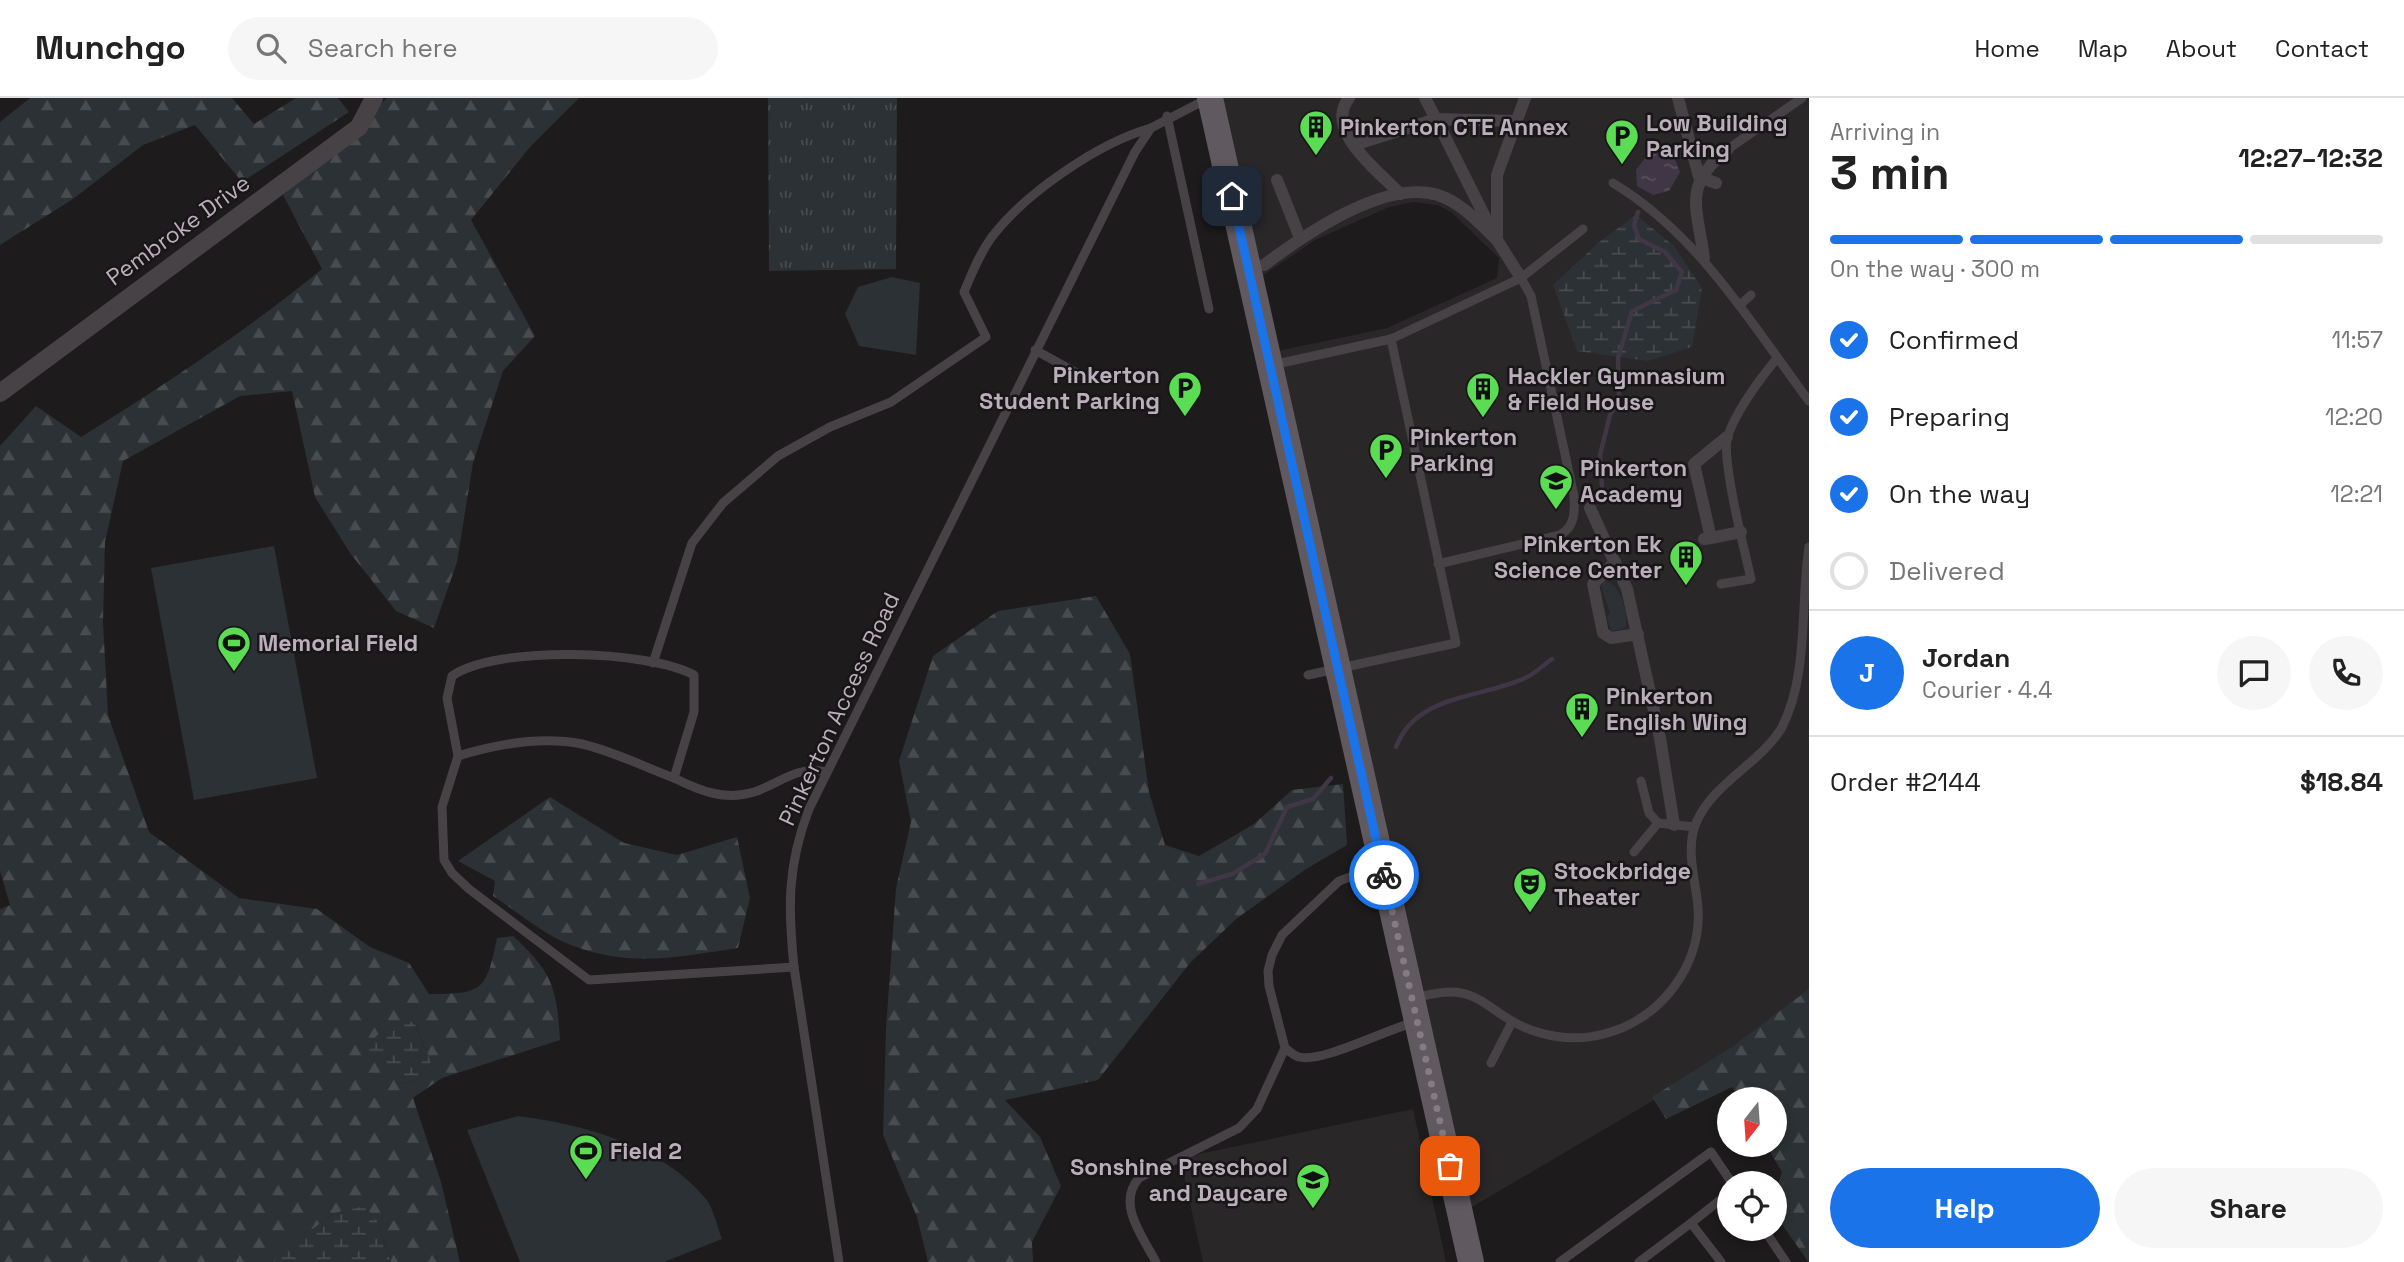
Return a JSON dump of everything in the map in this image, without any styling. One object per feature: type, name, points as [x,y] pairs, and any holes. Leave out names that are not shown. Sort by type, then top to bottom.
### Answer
[{"type":"main road","points":[[1209,98],[1471,1262]]},
{"type":"street","name":"Pembroke Drive","points":[[0,393],[359,127],[374,98]]},
{"type":"street","points":[[1349,98],[1342,110],[1341,119],[1354,145],[1401,194]]},
{"type":"street","points":[[1425,98],[1497,240],[1521,278]]},
{"type":"street","points":[[1678,98],[1699,177]]},
{"type":"street","points":[[1497,240],[1497,175],[1526,99]]},
{"type":"street","points":[[1354,145],[1436,118],[1516,121]]},
{"type":"street","points":[[1704,258],[1696,192],[1699,177],[1707,166],[1728,149]]},
{"type":"street","points":[[1699,177],[1716,183]]},
{"type":"street","points":[[1277,180],[1300,237]]},
{"type":"street","points":[[1264,265],[1300,237],[1377,200],[1401,194],[1422,192],[1453,202],[1497,240]]},
{"type":"street","points":[[1727,437],[1694,464],[1708,539],[1741,532]]},
{"type":"street","points":[[1590,509],[1627,589],[1669,783],[1674,825]]},
{"type":"street","points":[[1615,562],[1592,584],[1603,633],[1611,638],[1638,634]]},
{"type":"lane","name":"Pinkerton Access Road","points":[[839,1262],[794,967],[789,913],[790,880],[797,841],[827,772],[1135,152],[1151,128],[1167,116],[1209,98]]},
{"type":"lane","points":[[1728,149],[1802,98]]},
{"type":"lane","points":[[1167,116],[1209,309]]},
{"type":"lane","points":[[653,663],[692,543],[723,503],[778,456],[830,427],[891,401],[986,337],[964,292],[981,254],[993,237],[1026,202],[1083,160],[1117,141],[1151,128]]},
{"type":"lane","points":[[1614,183],[1637,197],[1704,258],[1809,401]]},
{"type":"lane","points":[[1270,365],[1391,339],[1521,278],[1583,229]]},
{"type":"lane","points":[[1438,564],[1560,535],[1567,531],[1573,517],[1574,496],[1534,309],[1521,278]]},
{"type":"lane","points":[[1740,305],[1751,295]]},
{"type":"lane","points":[[1308,676],[1456,643],[1391,339]]},
{"type":"lane","points":[[1035,350],[1084,377]]},
{"type":"lane","points":[[1721,584],[1751,579],[1727,437],[1760,379],[1777,358]]},
{"type":"lane","points":[[1382,866],[1339,881],[1282,935],[1272,956],[1269,986],[1285,1048],[1298,1058],[1327,1056],[1391,1027],[1445,992],[1462,993],[1477,998],[1512,1022],[1553,1036],[1587,1037],[1635,1023],[1662,1001],[1683,974],[1695,942],[1698,908],[1692,852],[1694,827],[1707,803],[1772,741],[1788,716],[1800,668],[1809,547]]},
{"type":"lane","points":[[674,778],[691,729],[696,684],[694,675],[683,669],[653,663],[558,655],[519,657],[460,670],[452,676],[447,698],[458,756],[442,807],[444,860],[452,873],[469,889],[589,980],[794,967]]},
{"type":"lane","points":[[458,756],[486,747],[561,742],[607,752],[709,793],[732,796],[756,792],[794,773],[815,769],[827,772]]},
{"type":"lane","points":[[1642,781],[1649,813],[1658,823],[1694,827]]},
{"type":"lane","points":[[1634,852],[1658,823]]},
{"type":"lane","points":[[1491,1063],[1512,1022]]},
{"type":"lane","points":[[1156,1262],[1130,1209],[1132,1186],[1139,1178],[1239,1128],[1257,1109],[1285,1048]]},
{"type":"lane","points":[[1560,1262],[1711,1152],[1724,1171]]},
{"type":"lane","points":[[1639,1262],[1717,1202]]},
{"type":"lane","points":[[1691,1223],[1721,1262]]},
{"type":"lane","points":[[1772,1241],[1786,1262]]},
{"type":"shaded area","name":"Pinkerton Academy","points":[[1210,98],[1809,98],[1809,1009],[1460,1214],[1267,353],[1387,328],[1497,278],[1499,258],[1452,213],[1438,205],[1413,202],[1389,207],[1315,240],[1252,283]]},
{"type":"shaded area","name":"Sonshine Preschool and Daycare","points":[[1413,1109],[1446,1262],[1203,1262],[1180,1158]]},
{"type":"green space","points":[[30,98],[232,98],[254,124],[296,98],[338,98],[349,112],[242,182],[195,125],[143,145],[73,199],[0,245],[0,122]]},
{"type":"green space","points":[[387,98],[579,98],[530,147],[471,220],[535,336],[503,371],[473,463],[457,562],[434,628],[396,611],[350,553],[315,497],[292,391],[240,396],[123,461],[105,542],[103,622],[108,715],[149,832],[239,898],[317,909],[370,947],[409,963],[429,994],[461,993],[479,986],[489,969],[497,938],[513,936],[536,960],[550,982],[557,1006],[560,1040],[442,1078],[413,1098],[441,1182],[460,1262],[391,1262],[377,1221],[334,1213],[313,1229],[283,1241],[275,1262],[0,1262],[0,909],[10,905],[0,871],[0,446],[36,406],[81,437],[204,357],[322,269],[283,195]],"holes":[[[414,1022],[431,1062],[414,1081],[401,1083]]]},
{"type":"green space","points":[[768,98],[897,98],[896,269],[769,271]]},
{"type":"green space","points":[[1636,215],[1674,246],[1702,288],[1692,347],[1648,361],[1577,351],[1553,285],[1598,243]]},
{"type":"green space","points":[[892,277],[920,283],[916,355],[859,346],[845,314],[858,287]]},
{"type":"green space","name":"Memorial Field","points":[[274,546],[317,778],[194,800],[151,568]]},
{"type":"green space","points":[[1604,581],[1615,587],[1619,593],[1626,615],[1626,628],[1611,631],[1607,617],[1610,613],[1601,586]]},
{"type":"green space","points":[[1096,596],[1130,654],[1149,792],[1165,845],[1199,856],[1254,824],[1292,790],[1343,784],[1347,845],[1306,869],[1236,919],[1190,963],[1098,1080],[1005,1100],[1040,1137],[1061,1186],[1032,1242],[1033,1262],[928,1262],[917,1217],[883,1135],[886,1029],[896,888],[911,822],[899,761],[933,656],[998,611]]},
{"type":"green space","points":[[550,797],[624,843],[677,855],[737,837],[750,898],[738,948],[654,958],[593,952],[551,935],[493,896],[495,881],[458,861]]},
{"type":"green space","points":[[1809,989],[1809,1262],[1787,1232],[1787,1171],[1781,1171],[1773,1157],[1787,1157],[1787,1087],[1717,1087],[1717,1094],[1666,1119],[1652,1097],[1732,1047]]},
{"type":"green space","points":[[389,1022],[414,1022],[431,1062],[414,1081],[401,1083],[378,1066],[364,1050]]},
{"type":"green space","name":"Field 2","points":[[518,1116],[595,1132],[645,1152],[668,1165],[709,1203],[722,1239],[664,1262],[520,1262],[467,1130]]},
{"type":"green space","points":[[365,1206],[377,1221],[391,1262],[275,1262],[282,1241],[313,1229],[334,1213]]},
{"type":"water","points":[[1659,152],[1673,155],[1680,172],[1669,191],[1653,195],[1637,186],[1636,170],[1648,154]]},
{"type":"waterway","points":[[1602,486],[1600,455],[1610,415],[1619,401],[1618,358],[1632,311],[1676,290],[1682,272],[1665,252],[1639,239],[1634,225],[1638,212]]},
{"type":"waterway","points":[[1396,747],[1406,729],[1419,716],[1434,707],[1508,685],[1536,672],[1552,659]]},
{"type":"waterway","points":[[1198,884],[1232,874],[1265,854],[1287,807],[1313,799],[1331,778]]},
{"type":"way so far","points":[[1384,875],[1450,1166]]},
{"type":"place","name":"Pinkerton CTE Annex","points":[[1316,157]]},
{"type":"place","name":"Low Building Parking","points":[[1622,166]]},
{"type":"place","name":"Pinkerton Student Parking","points":[[1185,418]]},
{"type":"place","name":"Hackler Gymnasium & Field House","points":[[1483,419]]},
{"type":"place","name":"Pinkerton Parking","points":[[1386,480]]},
{"type":"place","name":"Pinkerton Academy","points":[[1556,511]]},
{"type":"place","name":"Pinkerton Ek Science Center","points":[[1686,587]]},
{"type":"place","name":"Memorial Field","points":[[234,673]]},
{"type":"place","name":"Pinkerton English Wing","points":[[1582,739]]},
{"type":"place","name":"Stockbridge Theater","points":[[1530,914]]},
{"type":"place","name":"Field 2","points":[[586,1181]]},
{"type":"place","name":"Sonshine Preschool and Daycare","points":[[1313,1210]]},
{"type":"route","points":[[1232,196],[1384,875]]}]
